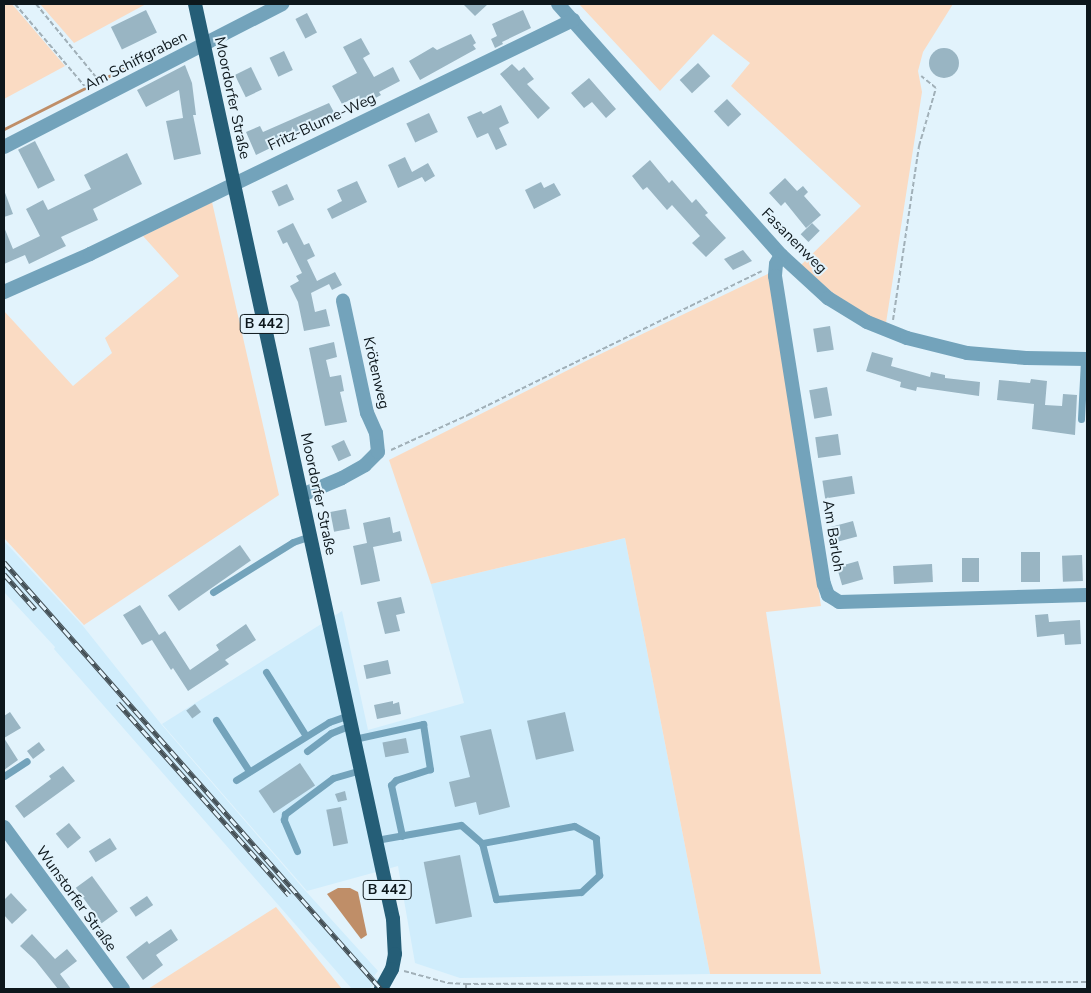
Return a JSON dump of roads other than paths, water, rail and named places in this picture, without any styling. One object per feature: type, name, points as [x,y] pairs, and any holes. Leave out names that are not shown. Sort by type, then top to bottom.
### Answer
[{"type":"main road","name":"Moordorfer Straße","points":[[194,4],[393,919],[395,954],[392,969],[381,989]]},
{"type":"street","name":"Am Schiffgraben","points":[[4,148],[282,4]]},
{"type":"street","name":"Fasanenweg","points":[[558,4],[778,260],[828,298],[866,322],[907,338],[967,352],[1026,358],[1086,359]]},
{"type":"street","name":"Fritz-Blume-Weg","points":[[4,292],[90,254],[234,182],[573,20]]},
{"type":"street","name":"Am Barloh","points":[[778,260],[775,276],[824,584],[828,595],[839,602],[1087,595]]},
{"type":"street","name":"Krötenweg","points":[[302,495],[342,478],[365,465],[378,452],[376,433],[367,413],[343,301]]},
{"type":"street","name":"Wunstorfer Straße","points":[[4,827],[123,989]]},
{"type":"lane","points":[[1081,419],[1086,359]]},
{"type":"lane","points":[[213,592],[293,542],[310,536]]},
{"type":"lane","points":[[266,672],[306,736]]},
{"type":"lane","points":[[216,720],[249,771]]},
{"type":"lane","points":[[236,780],[329,722],[352,726],[423,724],[430,769],[396,780],[391,785],[402,836]]},
{"type":"lane","points":[[307,751],[331,733],[352,726]]},
{"type":"lane","points":[[4,776],[27,761]]},
{"type":"lane","points":[[297,851],[284,820],[285,814],[333,778],[361,770]]},
{"type":"lane","points":[[376,840],[461,825],[482,843],[496,899],[581,892],[599,875],[596,838],[574,826],[482,843]]},
{"type":"waterway","points":[[4,129],[186,37]]},
{"type":"railway","points":[[4,562],[381,989]]},
{"type":"railway","points":[[4,574],[35,609]]},
{"type":"railway","points":[[118,703],[289,895]]}]
